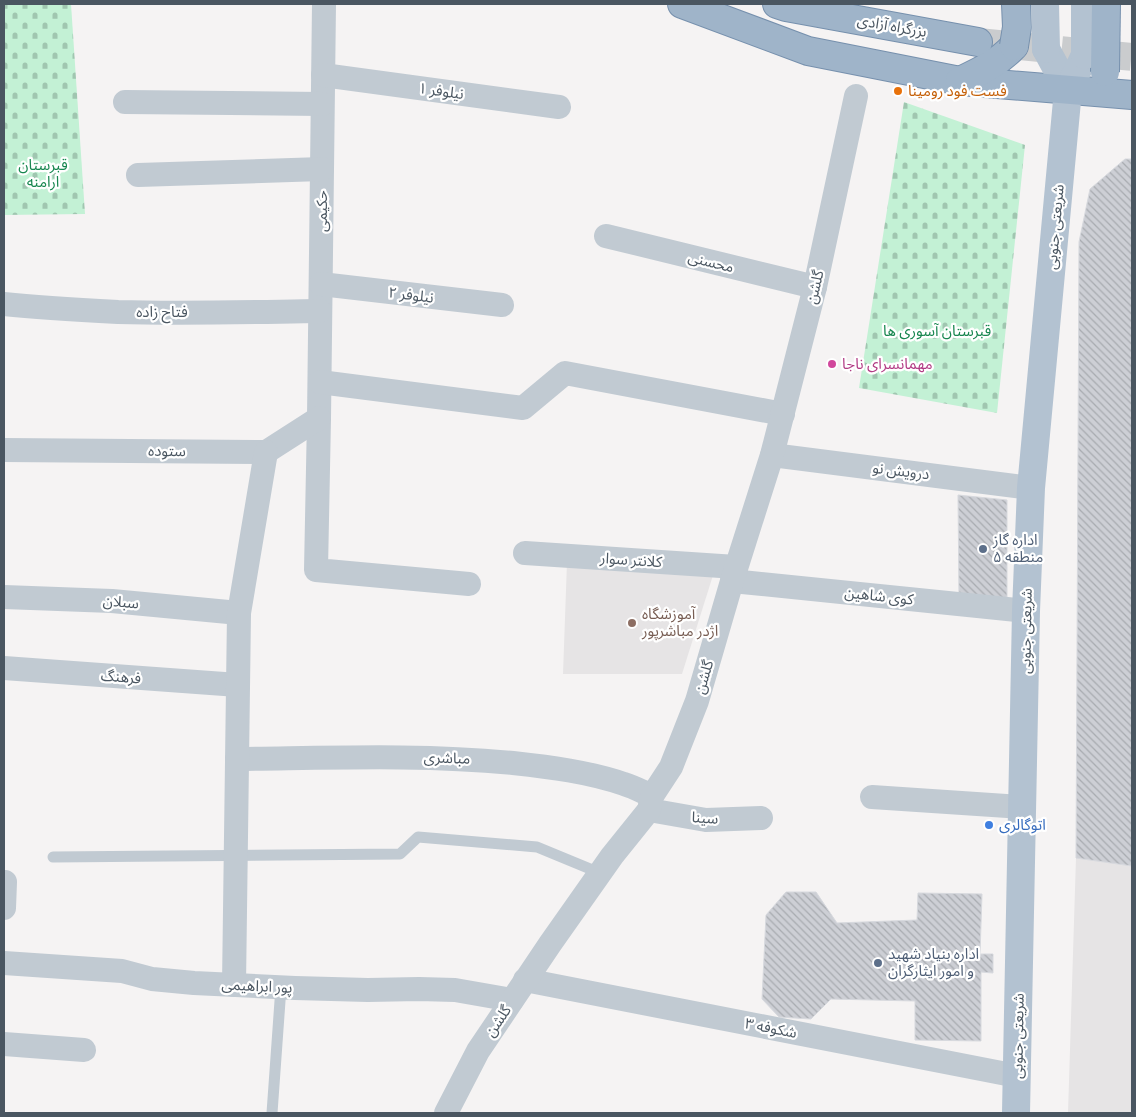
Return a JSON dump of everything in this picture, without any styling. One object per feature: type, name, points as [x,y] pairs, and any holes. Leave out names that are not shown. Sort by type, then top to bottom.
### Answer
[{"type":"highway","points":[[682,4],[808,51],[960,81],[1068,90],[1098,73]]},
{"type":"highway","name":"بزرگراه آزادی","points":[[777,4],[978,42]]},
{"type":"highway","points":[[960,81],[992,66],[1014,46],[1017,26],[1016,4]]},
{"type":"highway","points":[[1098,73],[1106,4]]},
{"type":"highway","points":[[1098,73],[1132,95]]},
{"type":"main road","points":[[1045,4],[1046,49],[1068,90],[1098,73],[1085,4]]},
{"type":"main road","name":"شریعتی جنوبی","points":[[1016,1113],[1026,611],[1031,488],[1068,90]]},
{"type":"street","name":"حکیمی","points":[[324,4],[320,418],[316,570],[469,584]]},
{"type":"street","name":"نیلوفر ۱","points":[[323,75],[559,107]]},
{"type":"street","name":"گلشن","points":[[446,1113],[478,1051],[525,980],[650,803],[671,767],[697,701],[734,574],[772,455],[815,287],[856,96]]},
{"type":"street","points":[[125,102],[322,104]]},
{"type":"street","points":[[138,175],[322,169]]},
{"type":"street","name":"محسنی","points":[[606,236],[815,287]]},
{"type":"street","name":"نیلوفر ۲","points":[[321,284],[502,305]]},
{"type":"street","name":"فتاح زاده","points":[[4,304],[54,309],[120,312],[320,311]]},
{"type":"street","points":[[320,382],[523,408],[565,373],[783,414]]},
{"type":"street","points":[[234,985],[238,613],[266,452],[320,418]]},
{"type":"street","name":"ستوده","points":[[4,450],[266,452]]},
{"type":"street","name":"درویش نو","points":[[772,455],[1031,488]]},
{"type":"street","name":"کلانتر سوار","points":[[525,553],[734,574]]},
{"type":"street","name":"کوی شاهین","points":[[734,574],[1026,611]]},
{"type":"street","name":"سبلان","points":[[4,597],[112,601],[238,613]]},
{"type":"street","name":"فرهنگ","points":[[4,668],[238,685]]},
{"type":"street","name":"مباشری","points":[[237,760],[427,757],[485,760],[540,766],[587,774],[624,784],[650,803]]},
{"type":"street","points":[[872,797],[1022,807]]},
{"type":"street","name":"سینا","points":[[650,803],[706,820],[761,818]]},
{"type":"street","points":[[4,908],[5,882]]},
{"type":"street","name":"پور ابراهیمی","points":[[4,963],[122,971],[152,979],[194,983],[281,988],[455,990],[512,1000]]},
{"type":"street","name":"شکوفه ۳","points":[[525,980],[1017,1076]]},
{"type":"street","points":[[4,1044],[84,1050]]},
{"type":"lane","points":[[53,857],[400,854],[418,836],[537,848],[600,873]]},
{"type":"lane","points":[[272,1113],[281,988]]},
{"type":"shaded area","name":"آموزشگاه اژدر مباشرپور","points":[[567,562],[714,572],[682,674],[563,674]]},
{"type":"shaded area","points":[[1076,858],[1132,866],[1132,1113],[1068,1113]]},
{"type":"green space","name":"قبرستان ارامنه","points":[[4,4],[71,4],[85,214],[4,215]]},
{"type":"green space","name":"قبرستان آسوری ها","points":[[904,102],[1025,145],[997,413],[859,388]]},
{"type":"building","points":[[1125,159],[1132,159],[1132,866],[1076,858],[1079,242],[1090,189]]},
{"type":"building","name":"اداره گاز منطقه ۵","points":[[958,495],[1007,500],[1007,602],[959,598]]},
{"type":"building","name":"اداره بنیاد شهید و امور ایثارگران","points":[[786,892],[816,892],[837,923],[917,920],[918,893],[982,894],[980,954],[993,954],[993,973],[981,972],[981,1041],[915,1040],[915,1001],[831,999],[811,1019],[779,1017],[762,999],[766,915]]},
{"type":"tunnel","points":[[978,42],[1132,57]]},
{"type":"place","name":"فست فود رومینا","points":[[898,91]]},
{"type":"place","name":"مهمانسرای ناجا","points":[[832,364]]},
{"type":"place","name":"اداره گاز منطقه ۵","points":[[983,549]]},
{"type":"place","name":"آموزشگاه اژدر مباشرپور","points":[[632,623]]},
{"type":"place","name":"اتوگالری","points":[[989,825]]},
{"type":"place","name":"اداره بنیاد شهید و امور ایثارگران","points":[[878,963]]}]
